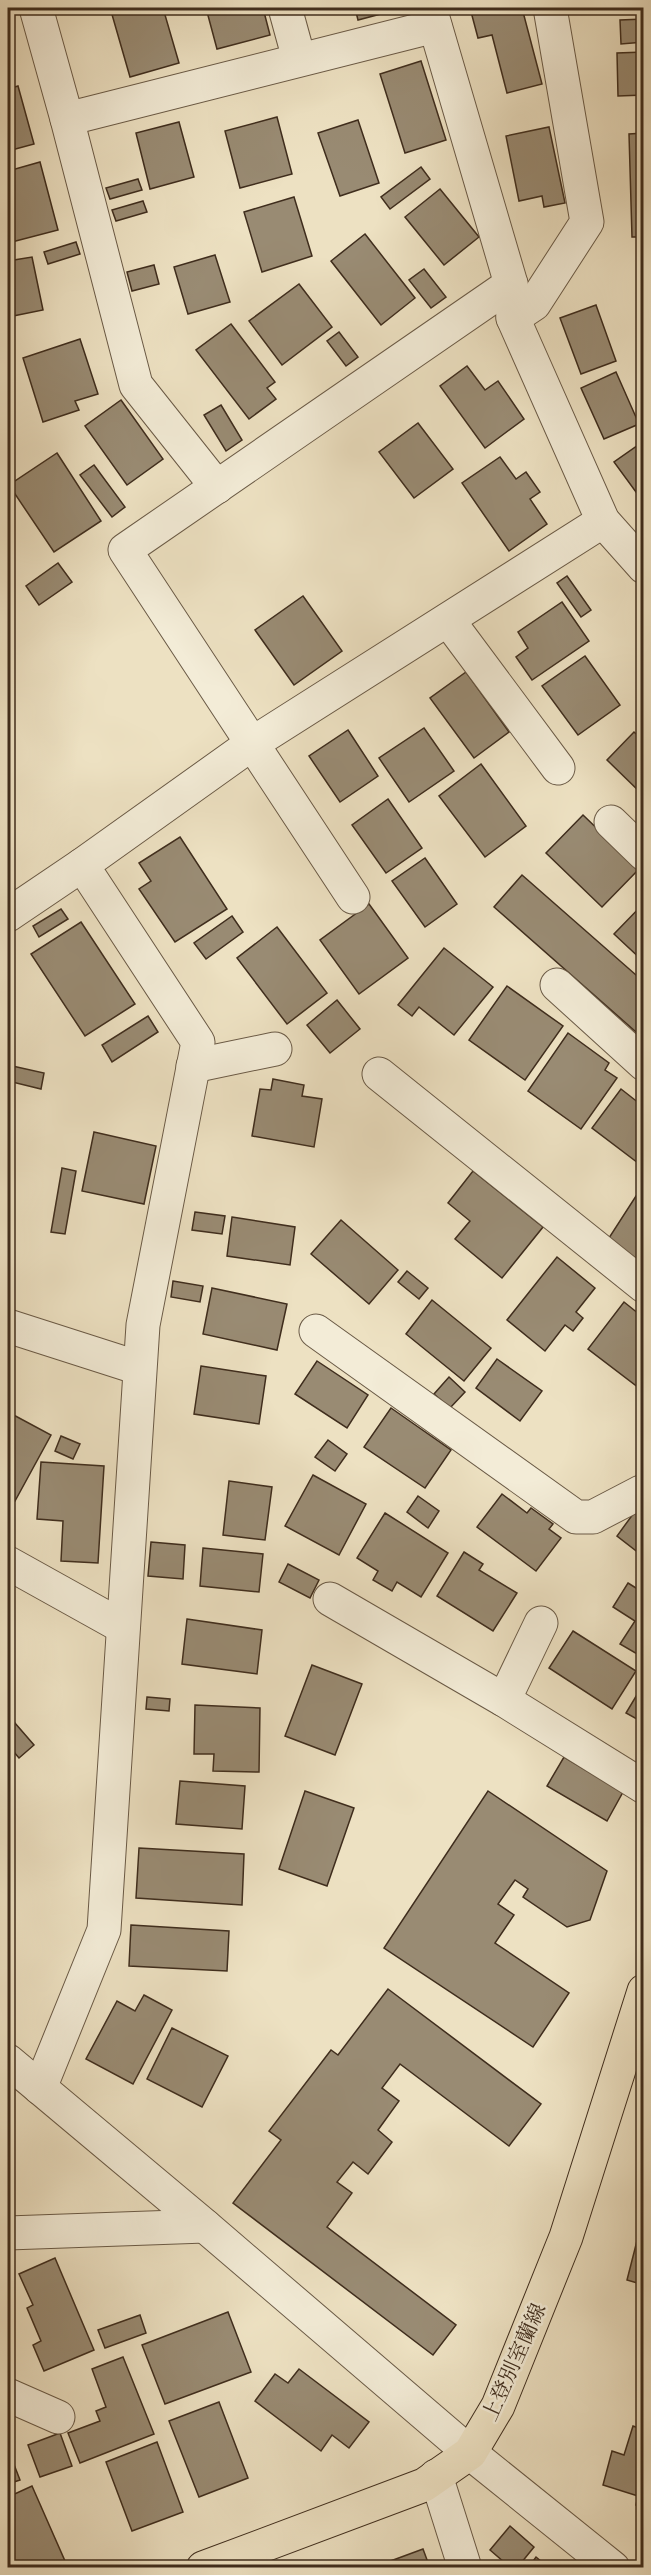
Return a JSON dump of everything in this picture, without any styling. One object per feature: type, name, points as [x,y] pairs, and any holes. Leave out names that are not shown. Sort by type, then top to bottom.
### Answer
[{"type":"main road","name":"上登別室蘭線","points":[[203,2568],[423,2485],[470,2453],[498,2406],[566,2237],[644,1991]]},
{"type":"street","points":[[36,8],[136,385],[217,487]]},
{"type":"street","points":[[285,8],[300,59]]},
{"type":"street","points":[[513,318],[534,304],[588,222],[550,8]]},
{"type":"street","points":[[67,119],[300,59],[433,17],[511,284],[513,318],[603,521],[644,567]]},
{"type":"street","points":[[353,897],[125,550],[511,284]]},
{"type":"street","points":[[8,915],[253,743],[603,521]]},
{"type":"street","points":[[448,620],[558,768]]},
{"type":"street","points":[[611,822],[644,854]]},
{"type":"street","points":[[40,2088],[104,1930],[142,1325],[198,1042],[82,865]]},
{"type":"street","points":[[557,985],[644,1064]]},
{"type":"street","points":[[193,1066],[275,1049]]},
{"type":"street","points":[[379,1074],[644,1286]]},
{"type":"street","points":[[8,1326],[140,1368]]},
{"type":"street","points":[[316,1331],[576,1517],[593,1517],[641,1492],[644,1494]]},
{"type":"street","points":[[8,1563],[123,1627]]},
{"type":"street","points":[[330,1599],[504,1700],[644,1787]]},
{"type":"street","points":[[504,1700],[541,1623]]},
{"type":"street","points":[[8,2061],[470,2453],[613,2568]]},
{"type":"street","points":[[8,2233],[205,2226]]},
{"type":"street","points":[[8,2395],[58,2417]]},
{"type":"street","points":[[436,2476],[465,2568]]},
{"type":"building","points":[[124,8],[163,8],[179,63],[130,77],[111,11]]},
{"type":"building","points":[[206,8],[263,8],[270,35],[217,49]]},
{"type":"building","points":[[328,8],[355,8],[330,14]]},
{"type":"building","points":[[355,8],[400,8],[400,9],[358,20]]},
{"type":"building","points":[[470,8],[522,8],[542,84],[507,93],[492,35],[478,38]]},
{"type":"building","points":[[618,8],[644,8],[619,13]]},
{"type":"building","points":[[644,19],[644,42],[621,44],[620,20]]},
{"type":"building","points":[[644,52],[644,95],[618,96],[617,53]]},
{"type":"building","points":[[421,61],[446,140],[405,153],[380,74]]},
{"type":"building","points":[[18,86],[34,144],[8,151],[8,89]]},
{"type":"building","points":[[277,117],[292,174],[240,188],[225,131]]},
{"type":"building","points":[[358,120],[379,183],[340,196],[318,133]]},
{"type":"building","points":[[179,122],[194,177],[150,189],[136,133]]},
{"type":"building","points":[[549,127],[565,203],[544,207],[542,196],[519,201],[506,136]]},
{"type":"building","points":[[644,133],[644,237],[632,237],[629,134]]},
{"type":"building","points":[[40,162],[58,230],[8,243],[8,171]]},
{"type":"building","points":[[421,167],[430,179],[390,209],[381,197]]},
{"type":"building","points":[[138,179],[142,190],[110,199],[106,188]]},
{"type":"building","points":[[440,189],[479,237],[444,265],[405,217]]},
{"type":"building","points":[[294,197],[312,256],[262,272],[244,212]]},
{"type":"building","points":[[143,201],[147,212],[116,221],[112,210]]},
{"type":"building","points":[[365,234],[415,298],[381,325],[331,261]]},
{"type":"building","points":[[76,242],[80,254],[48,264],[44,252]]},
{"type":"building","points":[[644,249],[644,293],[638,250]]},
{"type":"building","points":[[215,255],[230,302],[188,314],[174,267]]},
{"type":"building","points":[[32,257],[43,310],[8,317],[8,261]]},
{"type":"building","points":[[154,265],[159,284],[132,291],[127,272]]},
{"type":"building","points":[[424,269],[446,297],[431,308],[409,280]]},
{"type":"building","points":[[299,284],[332,327],[282,365],[249,321]]},
{"type":"building","points":[[596,305],[616,361],[581,374],[560,318]]},
{"type":"building","points":[[231,324],[275,382],[267,388],[276,399],[249,419],[196,350]]},
{"type":"building","points":[[339,332],[358,357],[346,366],[327,341]]},
{"type":"building","points":[[80,339],[98,394],[75,401],[79,410],[43,422],[23,358]]},
{"type":"building","points":[[467,366],[485,390],[498,381],[524,419],[485,448],[440,386]]},
{"type":"building","points":[[616,372],[639,424],[604,439],[581,388]]},
{"type":"building","points":[[121,400],[163,459],[127,485],[85,426]]},
{"type":"building","points":[[221,405],[242,440],[226,451],[204,415]]},
{"type":"building","points":[[418,423],[453,469],[414,498],[379,452]]},
{"type":"building","points":[[644,441],[644,503],[614,462]]},
{"type":"building","points":[[57,453],[101,521],[54,552],[9,485]]},
{"type":"building","points":[[500,457],[516,479],[526,472],[540,492],[530,499],[547,524],[509,551],[462,483]]},
{"type":"building","points":[[94,465],[125,507],[112,517],[80,475]]},
{"type":"building","points":[[58,563],[72,582],[39,605],[26,586]]},
{"type":"building","points":[[567,576],[591,610],[581,617],[557,583]]},
{"type":"building","points":[[303,596],[342,651],[294,685],[255,630]]},
{"type":"building","points":[[562,602],[589,641],[532,680],[516,657],[528,648],[518,632]]},
{"type":"building","points":[[585,656],[620,705],[578,735],[542,686]]},
{"type":"building","points":[[466,672],[509,732],[474,758],[430,698]]},
{"type":"building","points":[[424,728],[454,771],[409,802],[379,758]]},
{"type":"building","points":[[348,730],[378,776],[340,802],[309,756]]},
{"type":"building","points":[[634,732],[644,741],[644,796],[607,760]]},
{"type":"building","points":[[481,764],[526,826],[485,857],[439,796]]},
{"type":"building","points":[[388,799],[422,848],[386,873],[352,825]]},
{"type":"building","points":[[583,815],[639,869],[602,907],[546,853]]},
{"type":"building","points":[[180,837],[227,909],[175,942],[139,889],[151,881],[139,863]]},
{"type":"building","points":[[425,858],[457,904],[425,927],[392,881]]},
{"type":"building","points":[[522,875],[644,982],[644,1039],[494,907]]},
{"type":"building","points":[[644,903],[644,962],[614,934]]},
{"type":"building","points":[[369,904],[408,958],[359,994],[320,940]]},
{"type":"building","points":[[61,909],[68,919],[39,937],[33,926]]},
{"type":"building","points":[[232,916],[243,932],[206,959],[194,943]]},
{"type":"building","points":[[81,922],[135,1004],[85,1036],[31,954]]},
{"type":"building","points":[[277,927],[327,993],[287,1024],[237,958]]},
{"type":"building","points":[[444,948],[493,987],[454,1035],[419,1007],[412,1016],[398,1005]]},
{"type":"building","points":[[507,986],[563,1026],[525,1080],[469,1040]]},
{"type":"building","points":[[337,1000],[360,1029],[330,1053],[307,1025]]},
{"type":"building","points":[[148,1016],[158,1032],[112,1062],[102,1045]]},
{"type":"building","points":[[568,1033],[609,1063],[605,1070],[617,1078],[581,1129],[528,1091]]},
{"type":"building","points":[[8,1065],[44,1073],[41,1089],[8,1081]]},
{"type":"building","points":[[273,1079],[304,1085],[302,1096],[322,1099],[314,1147],[252,1136],[260,1089],[271,1090]]},
{"type":"building","points":[[621,1089],[644,1107],[644,1163],[642,1166],[592,1128]]},
{"type":"building","points":[[94,1132],[156,1146],[144,1204],[82,1191]]},
{"type":"building","points":[[62,1168],[76,1171],[65,1234],[51,1232]]},
{"type":"building","points":[[473,1171],[543,1227],[502,1278],[455,1239],[470,1221],[448,1203]]},
{"type":"building","points":[[636,1196],[644,1201],[643,1265],[607,1241]]},
{"type":"building","points":[[195,1212],[225,1216],[222,1234],[192,1230]]},
{"type":"building","points":[[232,1217],[295,1227],[290,1265],[227,1256]]},
{"type":"building","points":[[341,1220],[398,1270],[369,1304],[311,1254]]},
{"type":"building","points":[[557,1257],[595,1288],[576,1312],[583,1318],[573,1331],[565,1325],[545,1351],[507,1320]]},
{"type":"building","points":[[407,1271],[428,1288],[419,1299],[398,1282]]},
{"type":"building","points":[[173,1281],[203,1286],[200,1302],[171,1297]]},
{"type":"building","points":[[212,1288],[287,1304],[277,1350],[203,1334]]},
{"type":"building","points":[[432,1300],[491,1348],[464,1381],[406,1334]]},
{"type":"building","points":[[624,1302],[644,1318],[644,1323],[638,1330],[644,1335],[643,1391],[588,1349]]},
{"type":"building","points":[[497,1359],[542,1391],[520,1421],[476,1388]]},
{"type":"building","points":[[317,1361],[368,1395],[347,1428],[295,1394]]},
{"type":"building","points":[[201,1366],[266,1376],[259,1424],[194,1414]]},
{"type":"building","points":[[449,1377],[465,1392],[450,1408],[434,1394]]},
{"type":"building","points":[[391,1408],[451,1450],[425,1488],[364,1447]]},
{"type":"building","points":[[8,1412],[51,1435],[15,1501],[8,1497]]},
{"type":"building","points":[[61,1436],[80,1444],[73,1459],[55,1451]]},
{"type":"building","points":[[328,1440],[347,1454],[335,1471],[315,1457]]},
{"type":"building","points":[[41,1462],[104,1466],[98,1563],[61,1561],[63,1521],[37,1519]]},
{"type":"building","points":[[313,1475],[366,1504],[339,1555],[285,1526]]},
{"type":"building","points":[[229,1481],[272,1487],[265,1540],[223,1535]]},
{"type":"building","points":[[502,1494],[527,1513],[531,1508],[553,1524],[549,1529],[561,1538],[536,1571],[477,1527]]},
{"type":"building","points":[[418,1496],[439,1511],[428,1528],[407,1512]]},
{"type":"building","points":[[636,1510],[644,1516],[644,1557],[617,1536]]},
{"type":"building","points":[[385,1513],[448,1553],[421,1597],[397,1582],[392,1591],[373,1580],[378,1571],[357,1558]]},
{"type":"building","points":[[151,1542],[185,1545],[183,1579],[148,1576]]},
{"type":"building","points":[[203,1548],[263,1554],[259,1592],[200,1586]]},
{"type":"building","points":[[464,1552],[483,1564],[479,1570],[517,1593],[493,1631],[437,1596]]},
{"type":"building","points":[[288,1564],[319,1580],[310,1598],[279,1582]]},
{"type":"building","points":[[628,1583],[644,1593],[644,1658],[620,1644],[635,1621],[613,1607]]},
{"type":"building","points":[[187,1619],[262,1630],[257,1674],[182,1664]]},
{"type":"building","points":[[573,1631],[636,1671],[612,1709],[549,1668]]},
{"type":"building","points":[[312,1665],[362,1684],[335,1755],[285,1736]]},
{"type":"building","points":[[644,1683],[644,1723],[626,1713]]},
{"type":"building","points":[[147,1697],[170,1699],[169,1711],[146,1709]]},
{"type":"building","points":[[195,1705],[260,1708],[259,1772],[213,1771],[214,1754],[194,1754]]},
{"type":"building","points":[[8,1715],[34,1745],[19,1758],[8,1745]]},
{"type":"building","points":[[564,1757],[623,1792],[607,1821],[547,1786]]},
{"type":"building","points":[[180,1781],[245,1786],[242,1829],[176,1824]]},
{"type":"building","points":[[305,1791],[354,1808],[327,1886],[279,1869]]},
{"type":"building","points":[[488,1791],[607,1871],[590,1920],[567,1927],[523,1897],[528,1889],[515,1880],[498,1904],[514,1915],[495,1943],[569,1993],[533,2047],[384,1948]]},
{"type":"building","points":[[139,1848],[244,1854],[242,1905],[136,1898]]},
{"type":"building","points":[[131,1925],[229,1931],[227,1971],[129,1966]]},
{"type":"building","points":[[388,1989],[541,2104],[509,2146],[400,2064],[382,2088],[399,2101],[378,2130],[392,2142],[368,2174],[353,2162],[337,2182],[352,2193],[327,2227],[456,2325],[433,2355],[233,2203],[281,2140],[269,2131],[331,2050],[338,2055]]},
{"type":"building","points":[[144,1995],[172,2010],[133,2084],[86,2059],[117,2001],[135,2011]]},
{"type":"building","points":[[172,2028],[228,2056],[202,2107],[147,2079]]},
{"type":"building","points":[[640,2229],[644,2230],[644,2285],[627,2280]]},
{"type":"building","points":[[55,2258],[94,2350],[44,2371],[33,2345],[41,2341],[27,2308],[33,2305],[19,2274]]},
{"type":"building","points":[[228,2312],[251,2372],[165,2404],[142,2345]]},
{"type":"building","points":[[140,2315],[146,2333],[105,2348],[98,2330]]},
{"type":"building","points":[[123,2357],[154,2434],[80,2463],[68,2433],[100,2421],[96,2411],[106,2407],[92,2369]]},
{"type":"building","points":[[299,2369],[369,2422],[349,2448],[332,2435],[321,2451],[255,2401],[275,2374],[288,2383]]},
{"type":"building","points":[[219,2402],[248,2478],[199,2497],[169,2421]]},
{"type":"building","points":[[633,2426],[644,2430],[644,2508],[636,2505],[638,2496],[603,2485],[612,2451],[624,2455]]},
{"type":"building","points":[[60,2433],[72,2466],[40,2477],[28,2445]]},
{"type":"building","points":[[157,2442],[183,2512],[132,2531],[106,2462]]},
{"type":"building","points":[[8,2449],[20,2480],[8,2484]]},
{"type":"building","points":[[32,2486],[65,2561],[50,2568],[8,2568],[8,2497]]},
{"type":"building","points":[[510,2526],[534,2547],[517,2568],[511,2568],[490,2550]]},
{"type":"building","points":[[423,2549],[430,2568],[378,2568],[377,2566]]},
{"type":"building","points":[[536,2557],[549,2568],[528,2568]]}]
